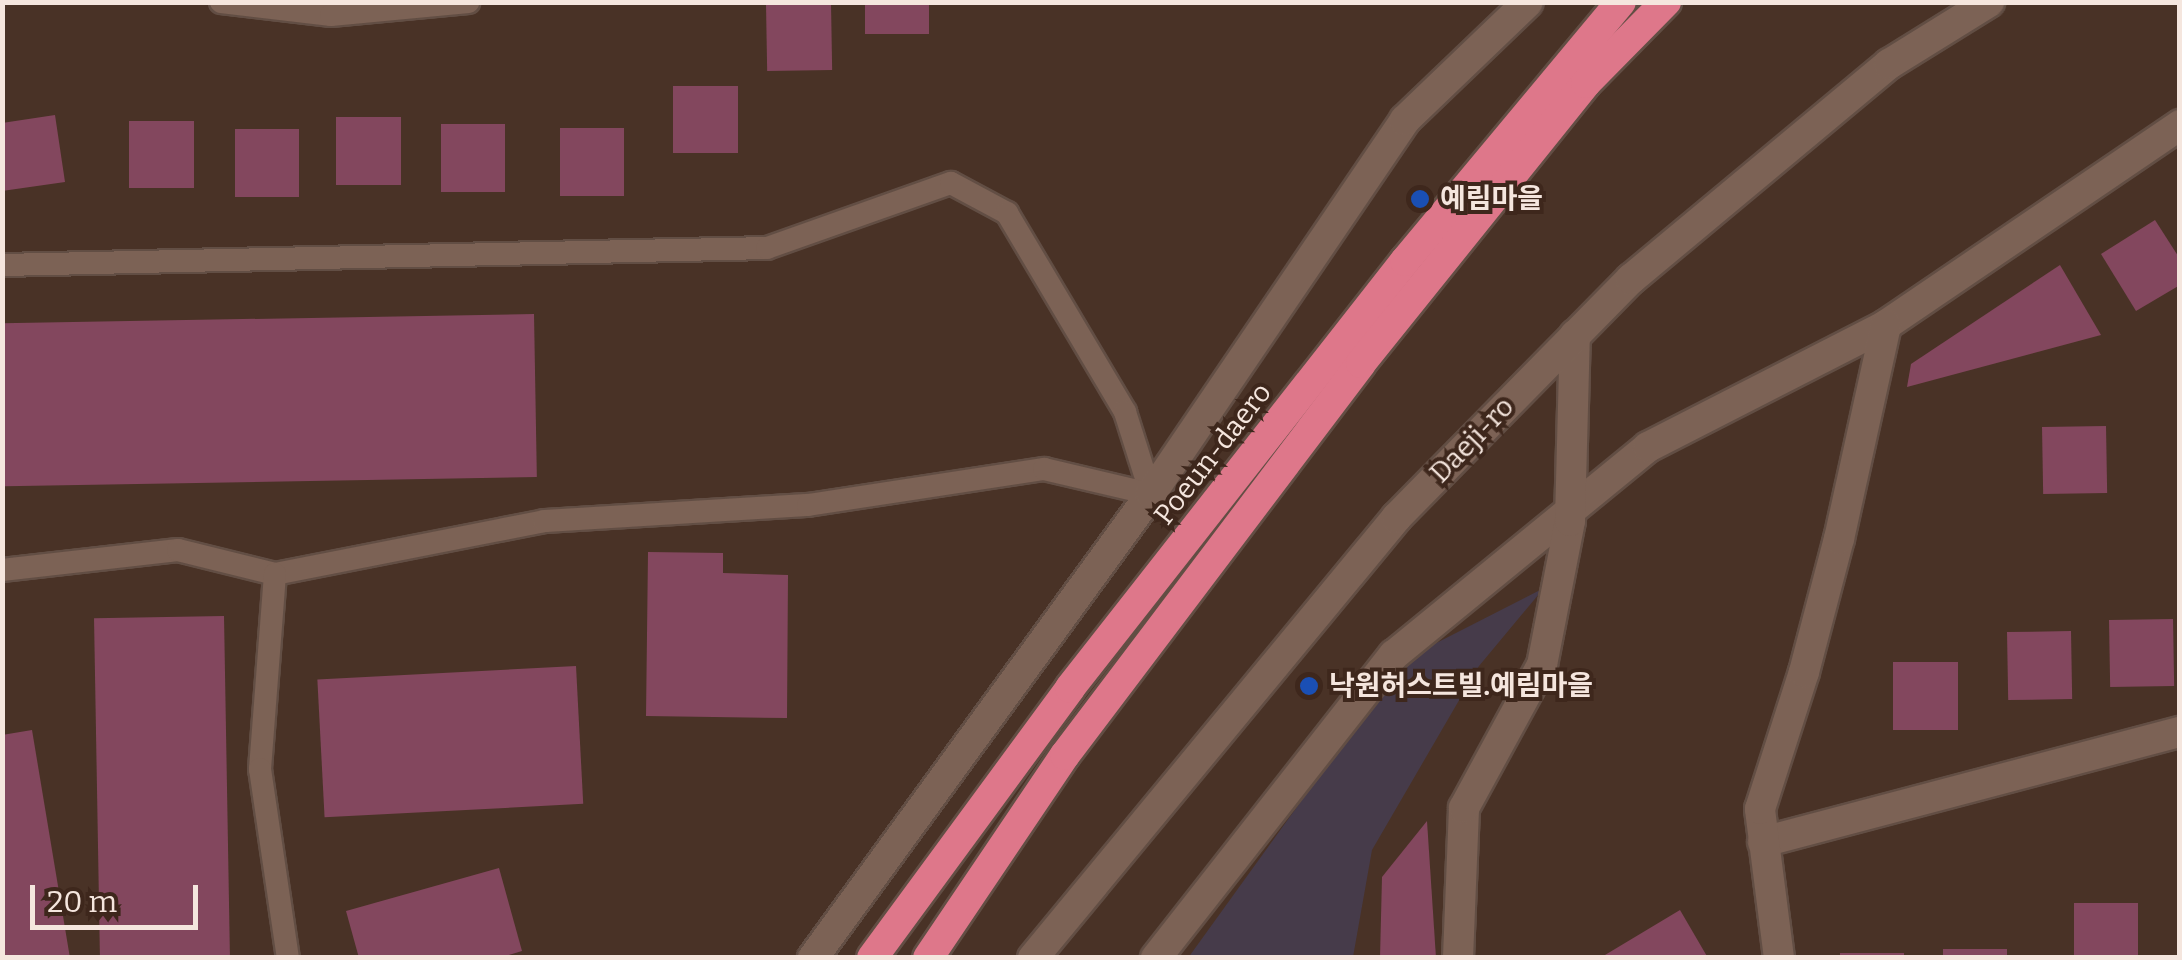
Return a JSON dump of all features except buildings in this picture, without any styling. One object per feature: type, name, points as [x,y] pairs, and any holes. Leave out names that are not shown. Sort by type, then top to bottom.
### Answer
[{"type":"highway","name":"Poeun-daero","points":[[872,958],[1070,688],[1405,261],[1621,2]]},
{"type":"highway","points":[[928,958],[1066,754],[1361,363],[1586,83],[1666,2]]},
{"type":"street","points":[[813,958],[1151,494],[1405,120],[1528,2]]},
{"type":"street","name":"Daeji-ro","points":[[1033,958],[1397,517],[1630,278],[1889,64],[1989,2]]},
{"type":"street","points":[[1156,958],[1394,655],[1648,447],[1886,325],[2180,125]]},
{"type":"street","points":[[1779,958],[1760,809],[1804,672],[1839,539],[1886,325]]},
{"type":"street","points":[[1458,958],[1464,808],[1542,666],[1570,512],[1575,335]]},
{"type":"street","points":[[1763,842],[2180,732]]},
{"type":"lane","points":[[221,2],[331,15],[468,2]]},
{"type":"lane","points":[[2,265],[767,248],[951,183],[1007,213],[1126,412],[1151,494]]},
{"type":"lane","points":[[2,570],[178,550],[276,574],[544,521],[808,505],[1044,469],[1151,494]]},
{"type":"lane","points":[[276,574],[260,769],[288,958]]},
{"type":"shaded area","points":[[1544,588],[1479,666],[1372,850],[1353,957],[1188,958],[1403,660]]},
{"type":"place","name":"예림마을","points":[[1420,199]]},
{"type":"place","name":"낙원허스트빌.예림마을","points":[[1309,686]]}]
